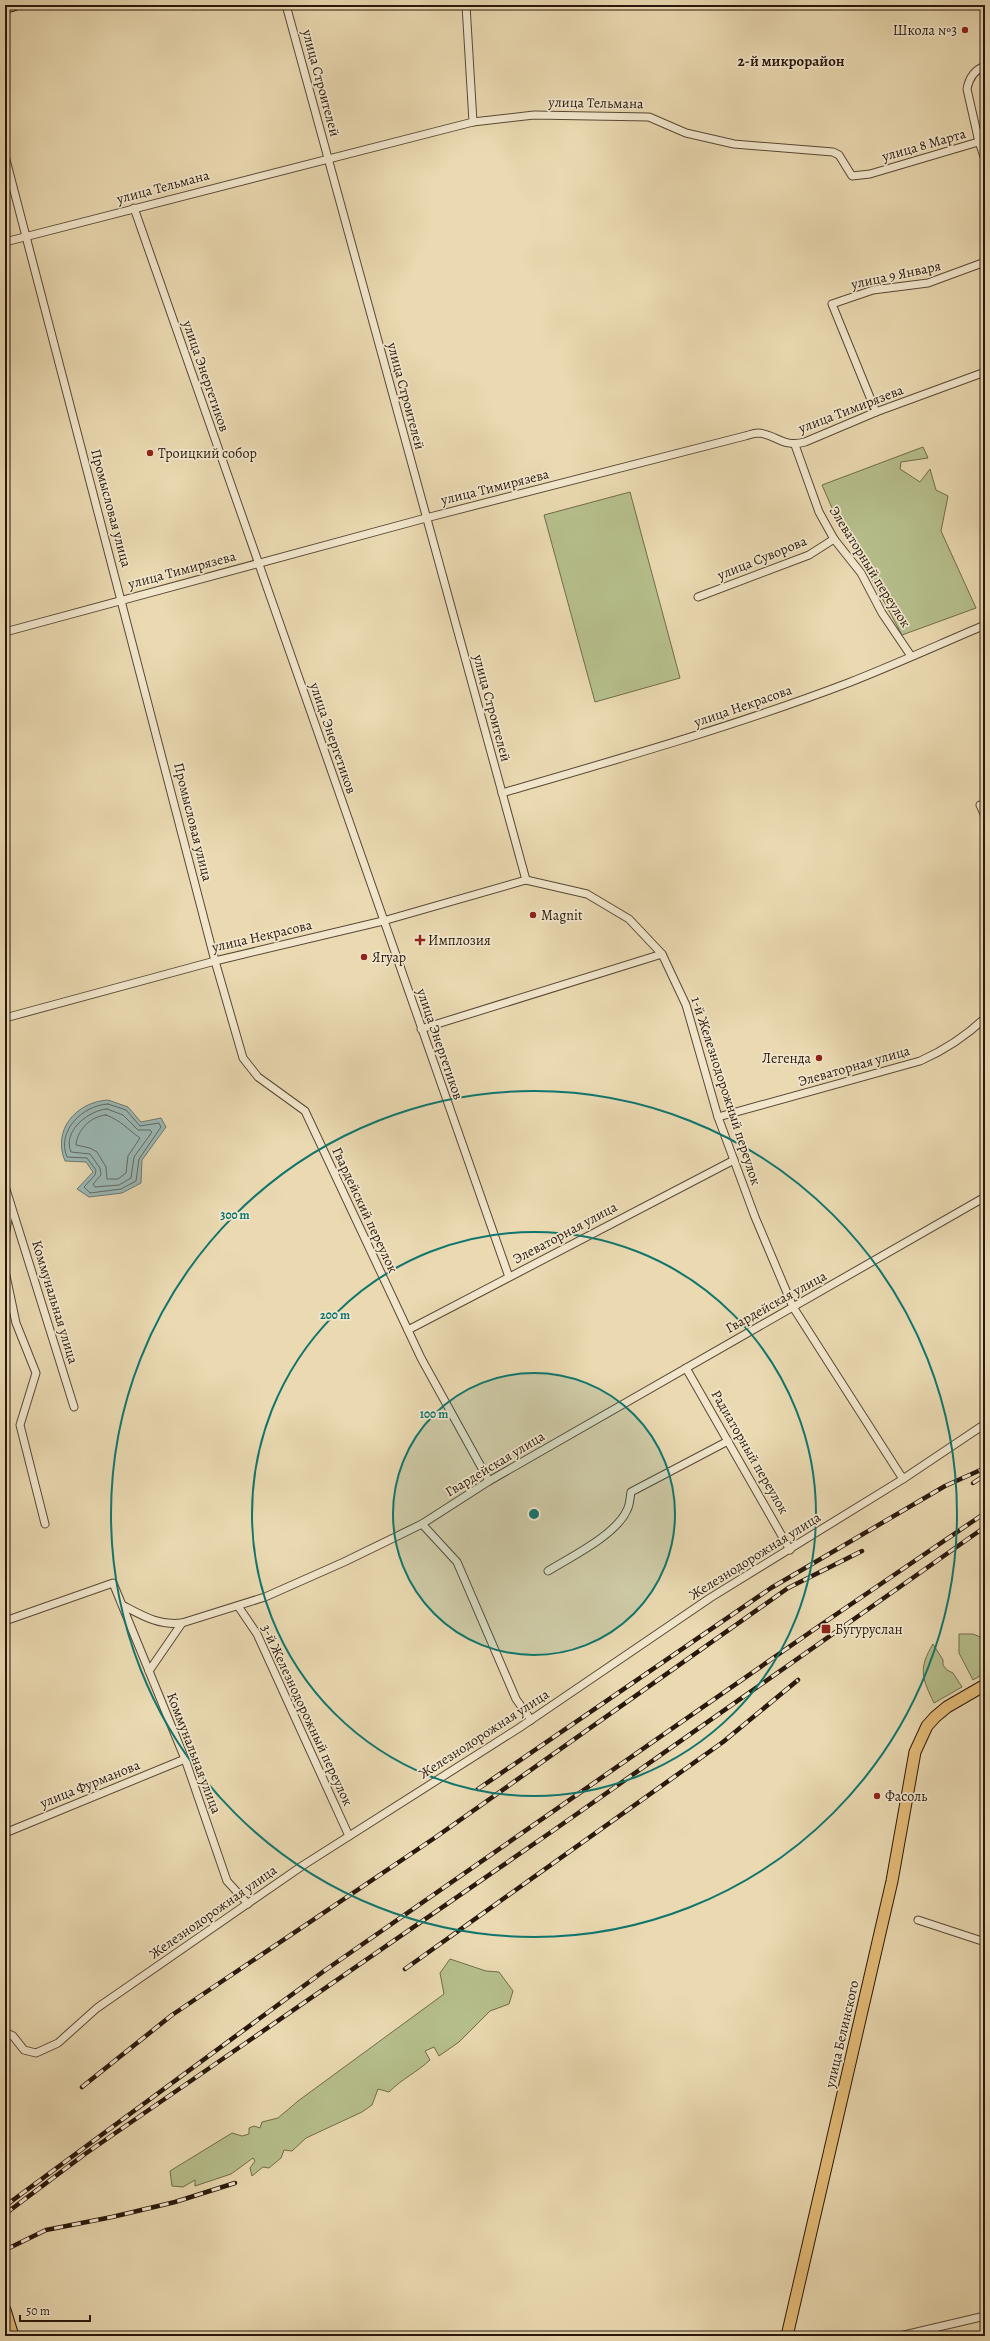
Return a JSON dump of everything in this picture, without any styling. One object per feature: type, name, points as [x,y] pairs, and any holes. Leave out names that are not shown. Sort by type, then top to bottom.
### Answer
[{"type":"main road","points":[[5,8],[15,5]]},
{"type":"main road","name":"улица Белинского","points":[[787,2336],[892,1881],[915,1752],[927,1726],[941,1712],[985,1685]]},
{"type":"main road","points":[[5,2310],[12,2336]]},
{"type":"street","name":"улица Строителей","points":[[286,5],[526,880]]},
{"type":"street","points":[[466,5],[473,122]]},
{"type":"street","points":[[985,66],[978,69],[973,74],[968,81],[967,89],[982,141],[985,159]]},
{"type":"street","name":"улица Тельмана","points":[[5,242],[327,158],[473,122],[534,115],[649,117],[686,133],[734,144],[833,152],[839,155],[852,176],[870,174]]},
{"type":"street","name":"улица 8 Марта","points":[[870,174],[982,141]]},
{"type":"street","name":"Промысловая улица","points":[[5,156],[215,961]]},
{"type":"street","name":"улица Энергетиков","points":[[134,208],[509,1277]]},
{"type":"street","name":"улица 9 Января","points":[[876,412],[832,304],[872,290],[928,283],[985,262]]},
{"type":"street","name":"улица Тимирязева","points":[[5,632],[426,518],[758,433],[795,444],[876,412],[985,372]]},
{"type":"street","name":"Элеваторный переулок","points":[[795,444],[819,512],[834,539],[862,573],[882,613],[911,656]]},
{"type":"street","name":"улица Суворова","points":[[698,597],[810,555],[834,539]]},
{"type":"street","name":"улица Некрасова","points":[[502,793],[691,738],[849,682],[985,625]]},
{"type":"street","points":[[985,805],[980,805],[985,816]]},
{"type":"street","name":"улица Некрасова","points":[[5,1018],[215,961],[383,921],[526,880]]},
{"type":"street","name":"1-й Железнодорожный переулок","points":[[526,880],[587,894],[629,919],[662,954],[686,1005],[718,1117],[754,1217],[793,1307],[903,1479]]},
{"type":"street","points":[[421,1029],[662,954]]},
{"type":"street","name":"Гвардейский переулок","points":[[215,961],[243,1058],[258,1077],[305,1111],[408,1330],[489,1481]]},
{"type":"street","name":"Элеваторная улица","points":[[718,1117],[920,1061],[945,1050],[968,1034],[985,1018]]},
{"type":"street","name":"Элеваторная улица","points":[[408,1330],[734,1160]]},
{"type":"street","name":"Коммунальная улица","points":[[5,1186],[8,1206],[74,1406]]},
{"type":"street","name":"Гвардейская улица","points":[[124,1606],[155,1622],[169,1625],[182,1624],[266,1597],[422,1524],[489,1481],[985,1197]]},
{"type":"street","name":"Коммунальная улица","points":[[5,1236],[8,1206]]},
{"type":"street","points":[[5,1271],[16,1323],[36,1373],[20,1425],[45,1524]]},
{"type":"street","name":"Радиаторный переулок","points":[[686,1368],[790,1550]]},
{"type":"street","name":"Железнодорожная улица","points":[[5,2032],[13,2036],[24,2050],[36,2053],[58,2043],[96,2008],[349,1836],[531,1720],[710,1598],[903,1479],[985,1424]]},
{"type":"street","points":[[548,1571],[591,1544],[616,1524],[627,1510],[631,1492],[728,1440]]},
{"type":"street","points":[[422,1524],[457,1562],[516,1699],[531,1720]]},
{"type":"street","points":[[5,1621],[113,1583],[124,1606]]},
{"type":"street","name":"Коммунальная улица","points":[[124,1606],[185,1759],[227,1880],[248,1904]]},
{"type":"street","name":"3-й Железнодорожный переулок","points":[[238,1606],[257,1634],[349,1836]]},
{"type":"street","points":[[149,1671],[182,1624]]},
{"type":"street","name":"улица Фурманова","points":[[5,1833],[185,1759]]},
{"type":"street","points":[[918,1920],[985,1942]]},
{"type":"street","points":[[900,2336],[985,2316]]},
{"type":"green space","points":[[923,447],[928,458],[901,462],[900,469],[920,482],[930,469],[936,490],[948,496],[941,531],[976,608],[902,635],[868,572],[834,519],[835,515],[822,485]]},
{"type":"green space","points":[[630,492],[680,678],[595,702],[544,515]]},
{"type":"green space","points":[[959,1634],[973,1634],[985,1639],[985,1673],[973,1680],[959,1653]]},
{"type":"green space","points":[[933,1644],[943,1660],[943,1665],[947,1670],[953,1673],[962,1687],[934,1703],[923,1674],[925,1660]]},
{"type":"green space","points":[[450,1959],[486,1971],[499,1972],[513,1991],[509,2004],[490,2011],[459,2042],[439,2056],[434,2047],[425,2051],[430,2060],[389,2092],[378,2089],[372,2105],[362,2112],[306,2138],[292,2151],[284,2150],[281,2158],[269,2168],[263,2167],[252,2176],[250,2168],[255,2161],[253,2158],[231,2174],[195,2186],[195,2180],[183,2187],[172,2186],[170,2171],[232,2133],[242,2136],[249,2134],[249,2128],[254,2126],[260,2128],[262,2122],[278,2118],[298,2101],[444,1994],[440,1973]]},
{"type":"water","points":[[108,1100],[128,1107],[141,1122],[161,1118],[166,1127],[142,1160],[141,1183],[122,1193],[89,1197],[77,1189],[93,1172],[86,1162],[65,1161],[62,1150],[62,1139],[64,1129],[77,1112],[96,1102]]},
{"type":"railway","points":[[478,1789],[771,1588],[945,1486],[985,1468]]},
{"type":"railway","points":[[973,1483],[985,1475]]},
{"type":"railway","points":[[5,2206],[324,1971],[822,1624],[985,1513]]},
{"type":"railway","points":[[5,2214],[85,2154],[554,1830],[985,1527]]},
{"type":"railway","points":[[82,2087],[172,2015],[436,1837],[788,1588],[862,1551]]},
{"type":"railway","points":[[405,1969],[723,1742],[798,1680]]},
{"type":"railway","points":[[5,2250],[46,2230],[112,2217],[175,2202],[235,2183]]},
{"type":"place","name":"Школа №3","points":[[965,30]]},
{"type":"place","name":"Троицкий собор","points":[[150,453]]},
{"type":"place","name":"Magnit","points":[[533,915]]},
{"type":"place","name":"Имплозия","points":[[420,940]]},
{"type":"place","name":"Ягуар","points":[[364,957]]},
{"type":"place","name":"Легенда","points":[[819,1058]]},
{"type":"place","name":"Бугуруслан","points":[[826,1629]]},
{"type":"place","name":"Фасоль","points":[[877,1796]]},
{"type":"district","name":"2-й микрорайон","points":[[791,61]]}]
